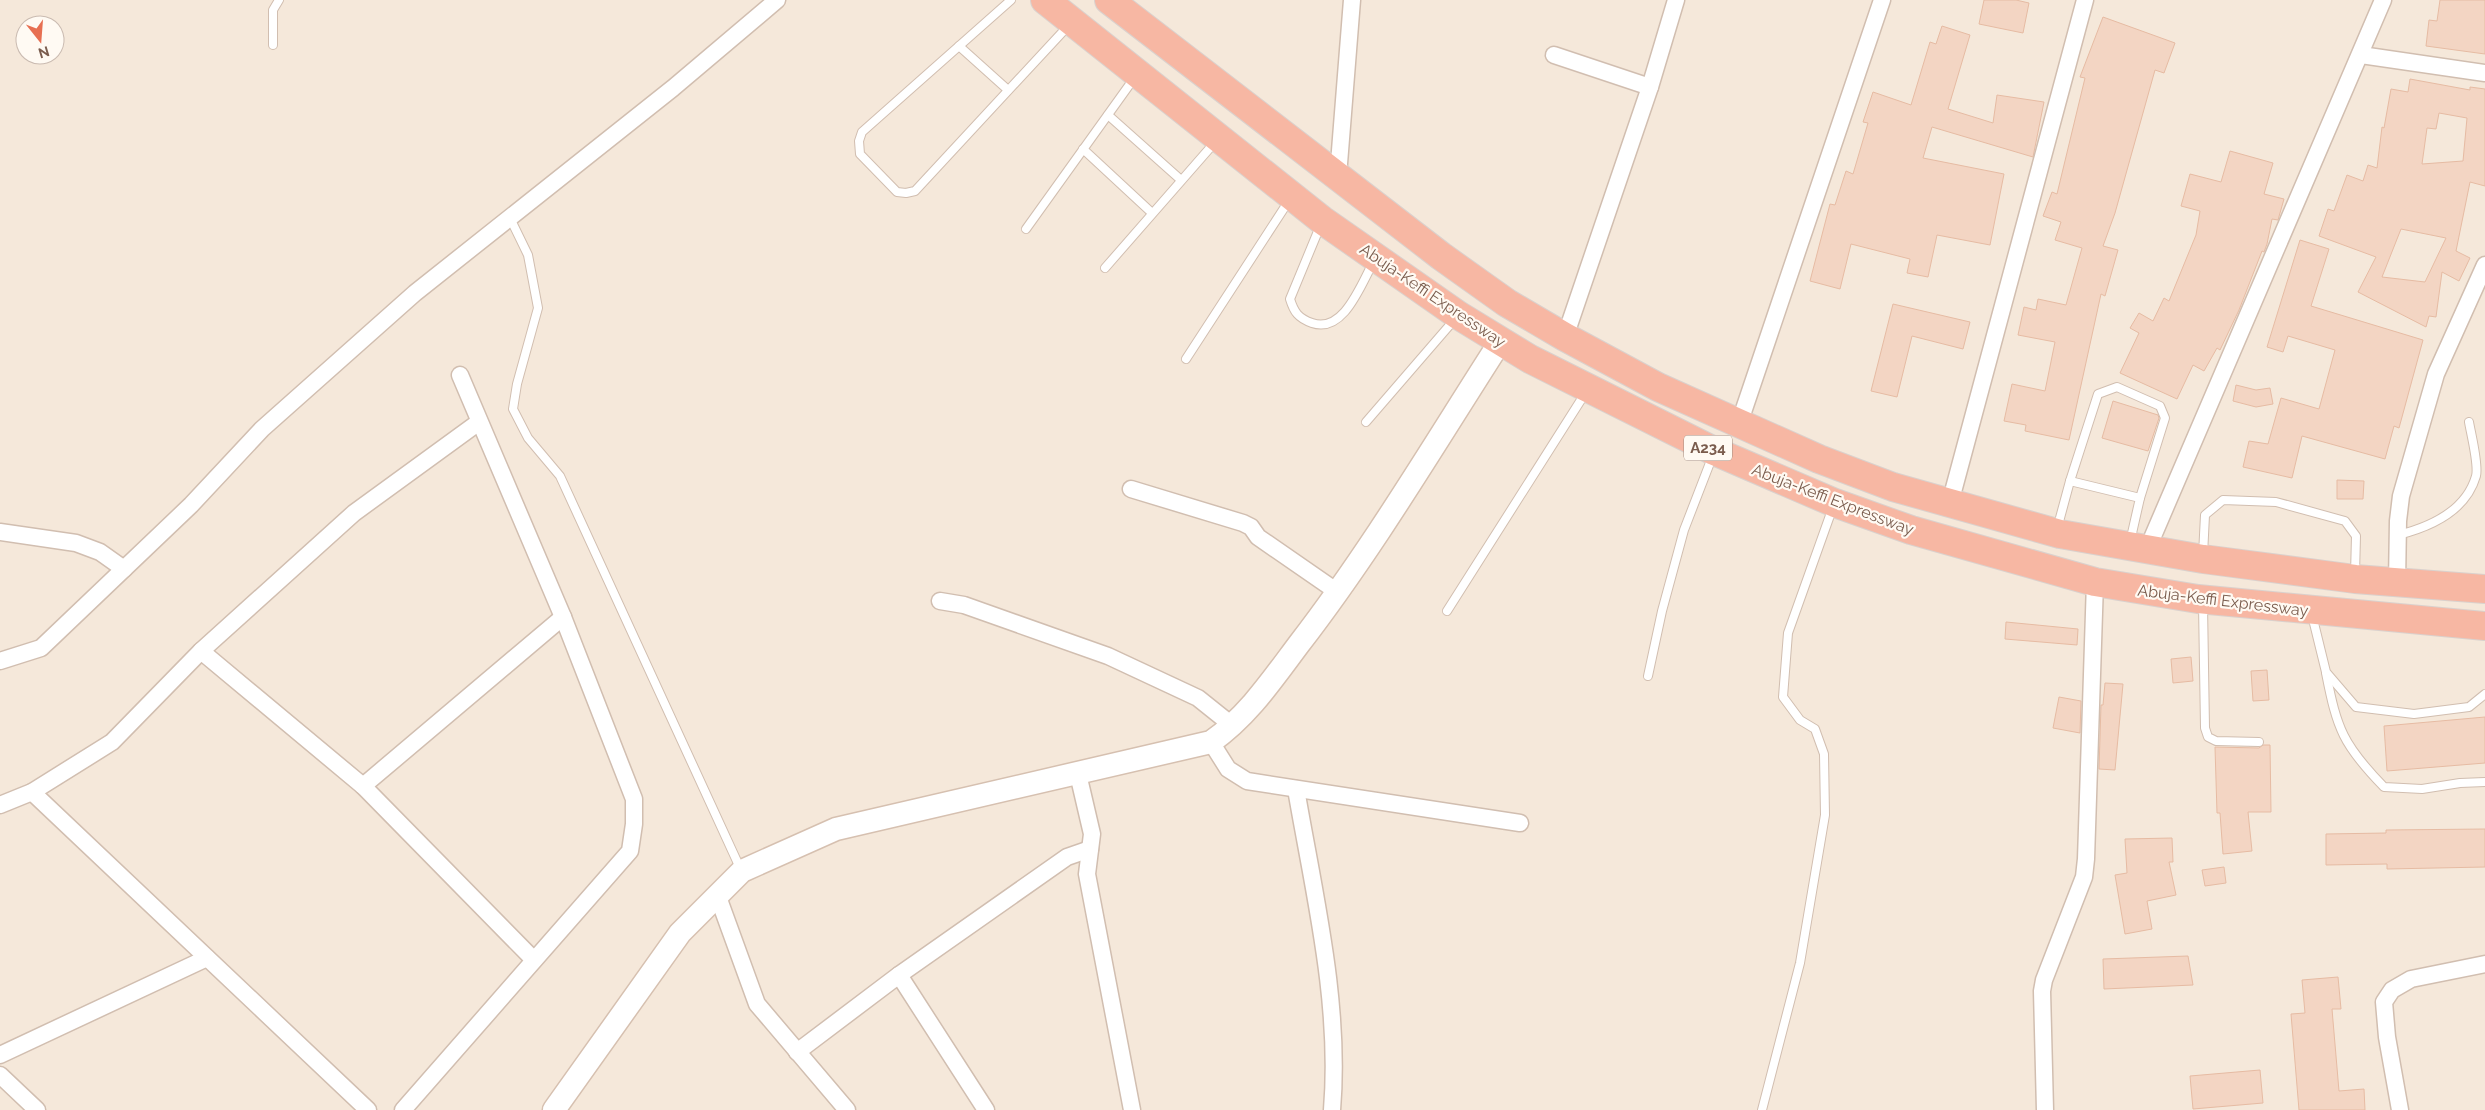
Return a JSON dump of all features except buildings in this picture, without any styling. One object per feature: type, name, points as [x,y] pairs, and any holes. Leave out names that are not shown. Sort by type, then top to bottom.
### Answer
[{"type":"highway","name":"Abuja-Keffi Expressway","points":[[1045,0],[1322,220],[1458,315],[1500,342],[1676,434],[1714,451],[1834,502],[1911,530],[2095,582],[2203,599],[2310,611],[2485,626]]},
{"type":"highway","name":"Abuja-Keffi Expressway","points":[[1110,0],[1440,256],[1508,303],[1565,337],[1658,387],[1739,424],[1856,473],[1950,503],[2056,532],[2203,559],[2355,579],[2485,589]]},
{"type":"street","points":[[0,661],[41,648],[191,505],[262,429],[415,293],[673,88],[777,0]]},
{"type":"street","points":[[1338,176],[1352,0]]},
{"type":"street","points":[[1565,337],[1650,87],[1676,0]]},
{"type":"street","points":[[1739,424],[1882,0]]},
{"type":"street","points":[[1950,503],[2086,0]]},
{"type":"street","points":[[2138,548],[2383,0]]},
{"type":"street","points":[[2360,55],[2485,73]]},
{"type":"street","points":[[1554,56],[1650,87]]},
{"type":"street","points":[[2397,583],[2401,496],[2436,374],[2480,289],[2485,265]]},
{"type":"street","points":[[554,1110],[680,933],[742,871],[836,829],[1211,742],[1233,726],[1258,698],[1339,593],[1500,342]]},
{"type":"street","points":[[403,1110],[630,850],[634,824],[634,799],[563,617],[460,374]]},
{"type":"street","points":[[0,805],[32,792],[112,742],[201,651],[354,513],[479,422]]},
{"type":"street","points":[[1132,489],[1243,523],[1251,528],[1258,538],[1339,593]]},
{"type":"street","points":[[0,532],[76,543],[100,552],[124,569]]},
{"type":"street","points":[[2045,1110],[2042,991],[2044,980],[2084,877],[2086,859],[2095,582]]},
{"type":"street","points":[[940,601],[964,604],[1108,656],[1198,698],[1233,726]]},
{"type":"street","points":[[363,786],[563,617]]},
{"type":"street","points":[[201,651],[363,786],[534,960]]},
{"type":"street","points":[[1211,742],[1228,769],[1248,781],[1520,823]]},
{"type":"street","points":[[1078,774],[1092,834],[1087,874],[1132,1110]]},
{"type":"street","points":[[1296,789],[1331,998],[1334,1084],[1332,1110]]},
{"type":"street","points":[[32,792],[368,1110]]},
{"type":"street","points":[[797,1052],[899,975],[1067,857],[1090,849]]},
{"type":"street","points":[[717,894],[757,1004],[847,1110]]},
{"type":"street","points":[[0,1054],[207,958]]},
{"type":"street","points":[[2400,1110],[2387,1037],[2384,1002],[2392,990],[2411,979],[2485,964]]},
{"type":"street","points":[[899,975],[986,1110]]},
{"type":"street","points":[[0,1075],[37,1110]]},
{"type":"lane","points":[[273,45],[273,10],[279,0]]},
{"type":"lane","points":[[1011,0],[862,132],[859,141],[860,154],[897,192],[915,191],[1072,22]]},
{"type":"lane","points":[[959,46],[1008,90]]},
{"type":"lane","points":[[1026,229],[1138,73]]},
{"type":"lane","points":[[1108,115],[1181,180]]},
{"type":"lane","points":[[1105,268],[1219,137]]},
{"type":"lane","points":[[1083,149],[1152,214]]},
{"type":"lane","points":[[1186,359],[1292,196]]},
{"type":"lane","points":[[510,218],[528,255],[538,308],[517,384],[513,409],[528,438],[560,476],[742,871]]},
{"type":"lane","points":[[1322,220],[1290,299],[1294,312],[1302,320],[1320,326],[1334,322],[1343,314],[1377,257]]},
{"type":"lane","points":[[1366,422],[1458,315]]},
{"type":"lane","points":[[2056,532],[2098,394],[2117,387],[2160,406],[2165,418],[2140,498],[2138,548]]},
{"type":"lane","points":[[1447,611],[1588,388]]},
{"type":"lane","points":[[2398,535],[2422,529],[2446,516],[2464,498],[2476,475],[2469,422]]},
{"type":"lane","points":[[1648,676],[1662,611],[1684,530],[1714,451]]},
{"type":"lane","points":[[2070,481],[2140,498]]},
{"type":"lane","points":[[2203,559],[2205,514],[2223,500],[2276,502],[2345,521],[2356,536],[2355,579]]},
{"type":"lane","points":[[1762,1110],[1800,962],[1825,815],[1824,754],[1815,729],[1800,720],[1783,697],[1788,633],[1834,502]]},
{"type":"lane","points":[[2203,599],[2205,728],[2208,738],[2216,741],[2260,742]]},
{"type":"lane","points":[[2310,611],[2326,672],[2334,713],[2345,740],[2358,760],[2384,787],[2422,789],[2460,783],[2485,782]]},
{"type":"lane","points":[[2326,672],[2356,707],[2414,714],[2469,707],[2485,694]]},
{"type":"shaded area","points":[[0,0],[2485,0],[2485,1110],[0,1110]]}]
